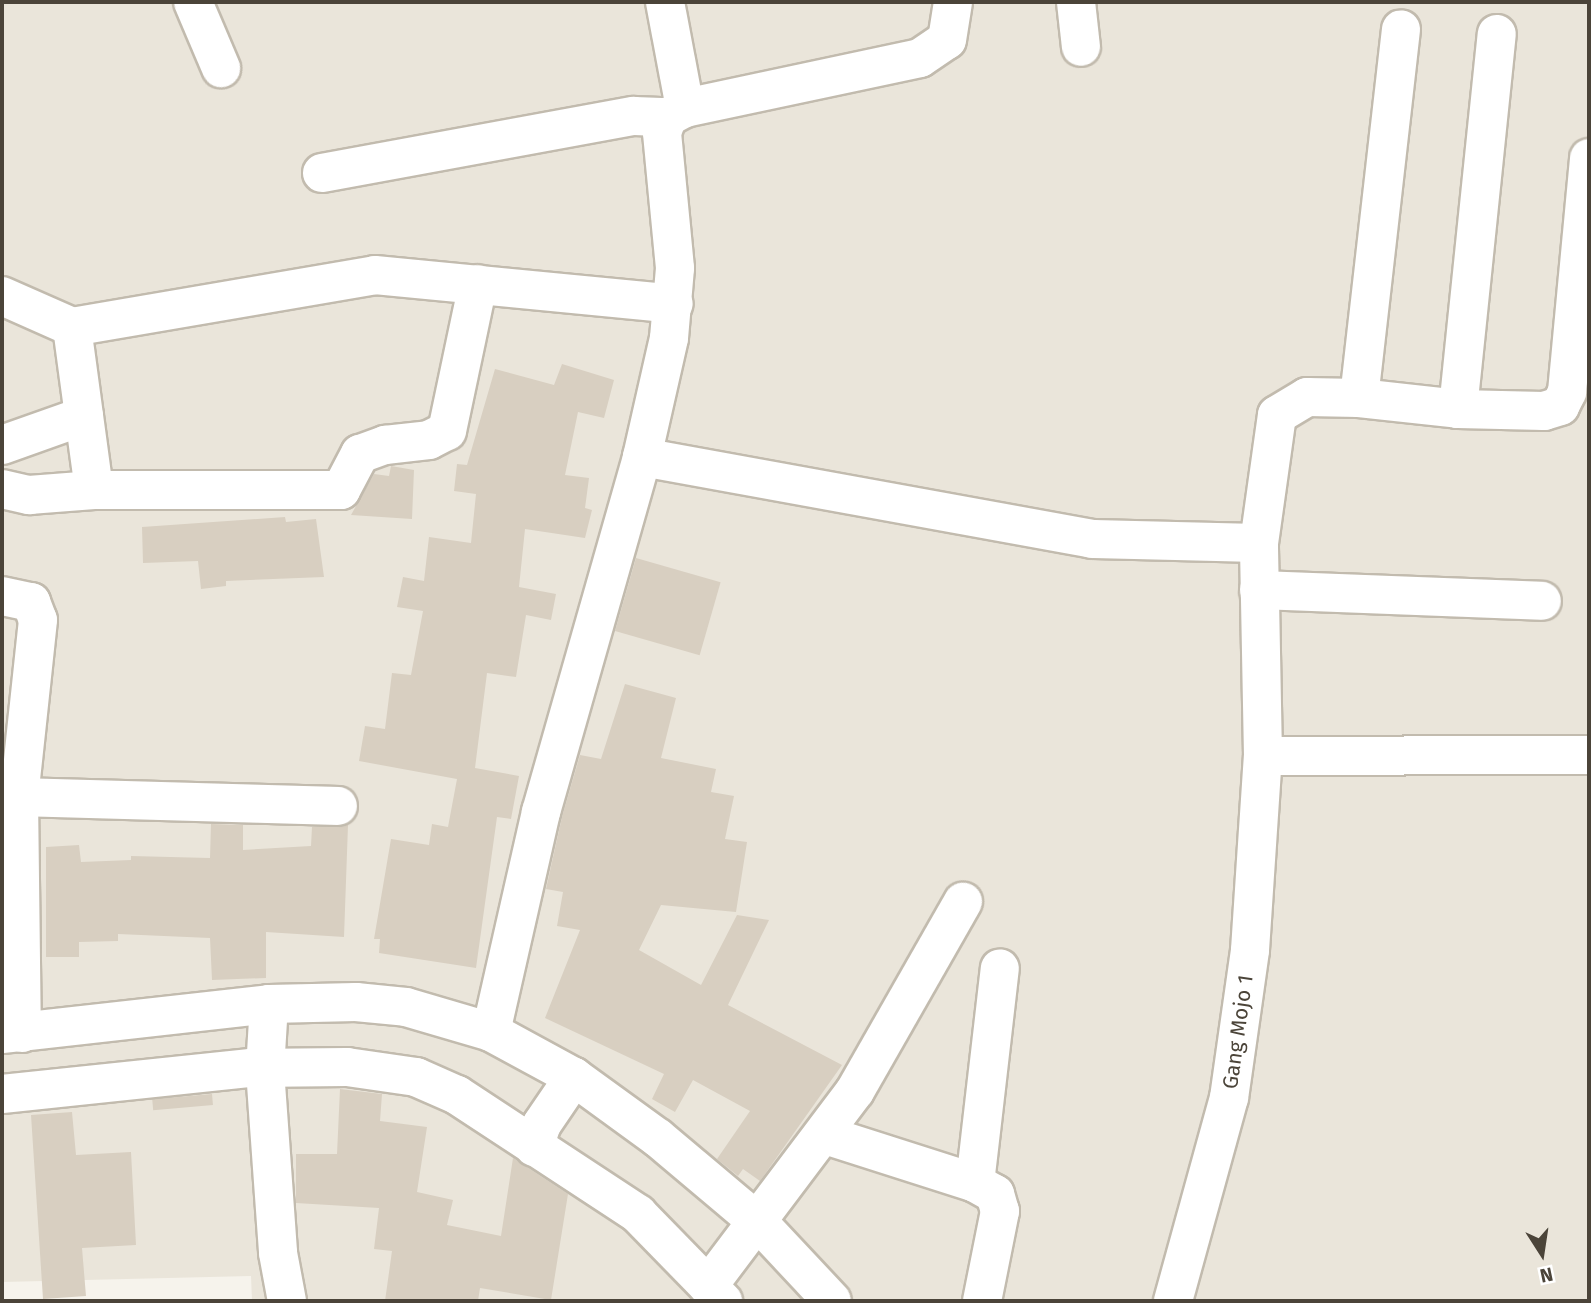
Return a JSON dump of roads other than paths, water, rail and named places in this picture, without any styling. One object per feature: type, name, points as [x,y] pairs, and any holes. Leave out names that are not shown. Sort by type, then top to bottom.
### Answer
[{"type":"street","points":[[193,2],[221,68]]},
{"type":"street","points":[[491,1032],[541,812],[642,457],[674,304],[662,132],[677,113],[665,2]]},
{"type":"street","points":[[322,173],[634,116],[677,113],[920,58],[947,40],[953,2]]},
{"type":"street","points":[[1076,2],[1081,47]]},
{"type":"street","points":[[1401,29],[1359,398],[1458,409],[1544,411],[1576,398],[1589,158]]},
{"type":"street","points":[[1458,409],[1497,34]]},
{"type":"street","points":[[2,296],[72,327],[375,275],[674,304]]},
{"type":"street","points":[[2,489],[29,495],[94,490],[341,490],[360,454],[385,445],[429,440],[447,431],[478,284]]},
{"type":"street","points":[[72,327],[94,490]]},
{"type":"street","name":"Gang Mojo 1","points":[[1173,1301],[1229,1098],[1250,950],[1263,756],[1259,543],[1277,415],[1307,397],[1359,398]]},
{"type":"street","points":[[2,445],[84,416]]},
{"type":"street","points":[[642,457],[1092,538],[1259,543]]},
{"type":"street","points":[[1259,590],[1542,601]]},
{"type":"street","points":[[2,596],[31,602],[38,620],[19,797],[55,1057]]},
{"type":"street","points":[[1263,756],[1589,755]]},
{"type":"street","points":[[19,797],[338,806]]},
{"type":"street","points":[[55,1057],[145,1051],[265,1066],[348,1067],[416,1077],[538,1135],[638,1214],[718,1286],[753,1232],[855,1091],[963,902]]},
{"type":"street","points":[[975,1183],[1000,968]]},
{"type":"street","points":[[55,1057],[145,1051],[268,1014],[356,1002],[406,1007],[491,1032],[569,1084],[658,1138],[753,1232],[832,1301]]},
{"type":"street","points":[[268,1014],[265,1066],[278,1252],[287,1301]]},
{"type":"street","points":[[538,1135],[569,1084]]},
{"type":"street","points":[[825,1135],[975,1183],[995,1194],[1000,1211],[982,1301]]}]
